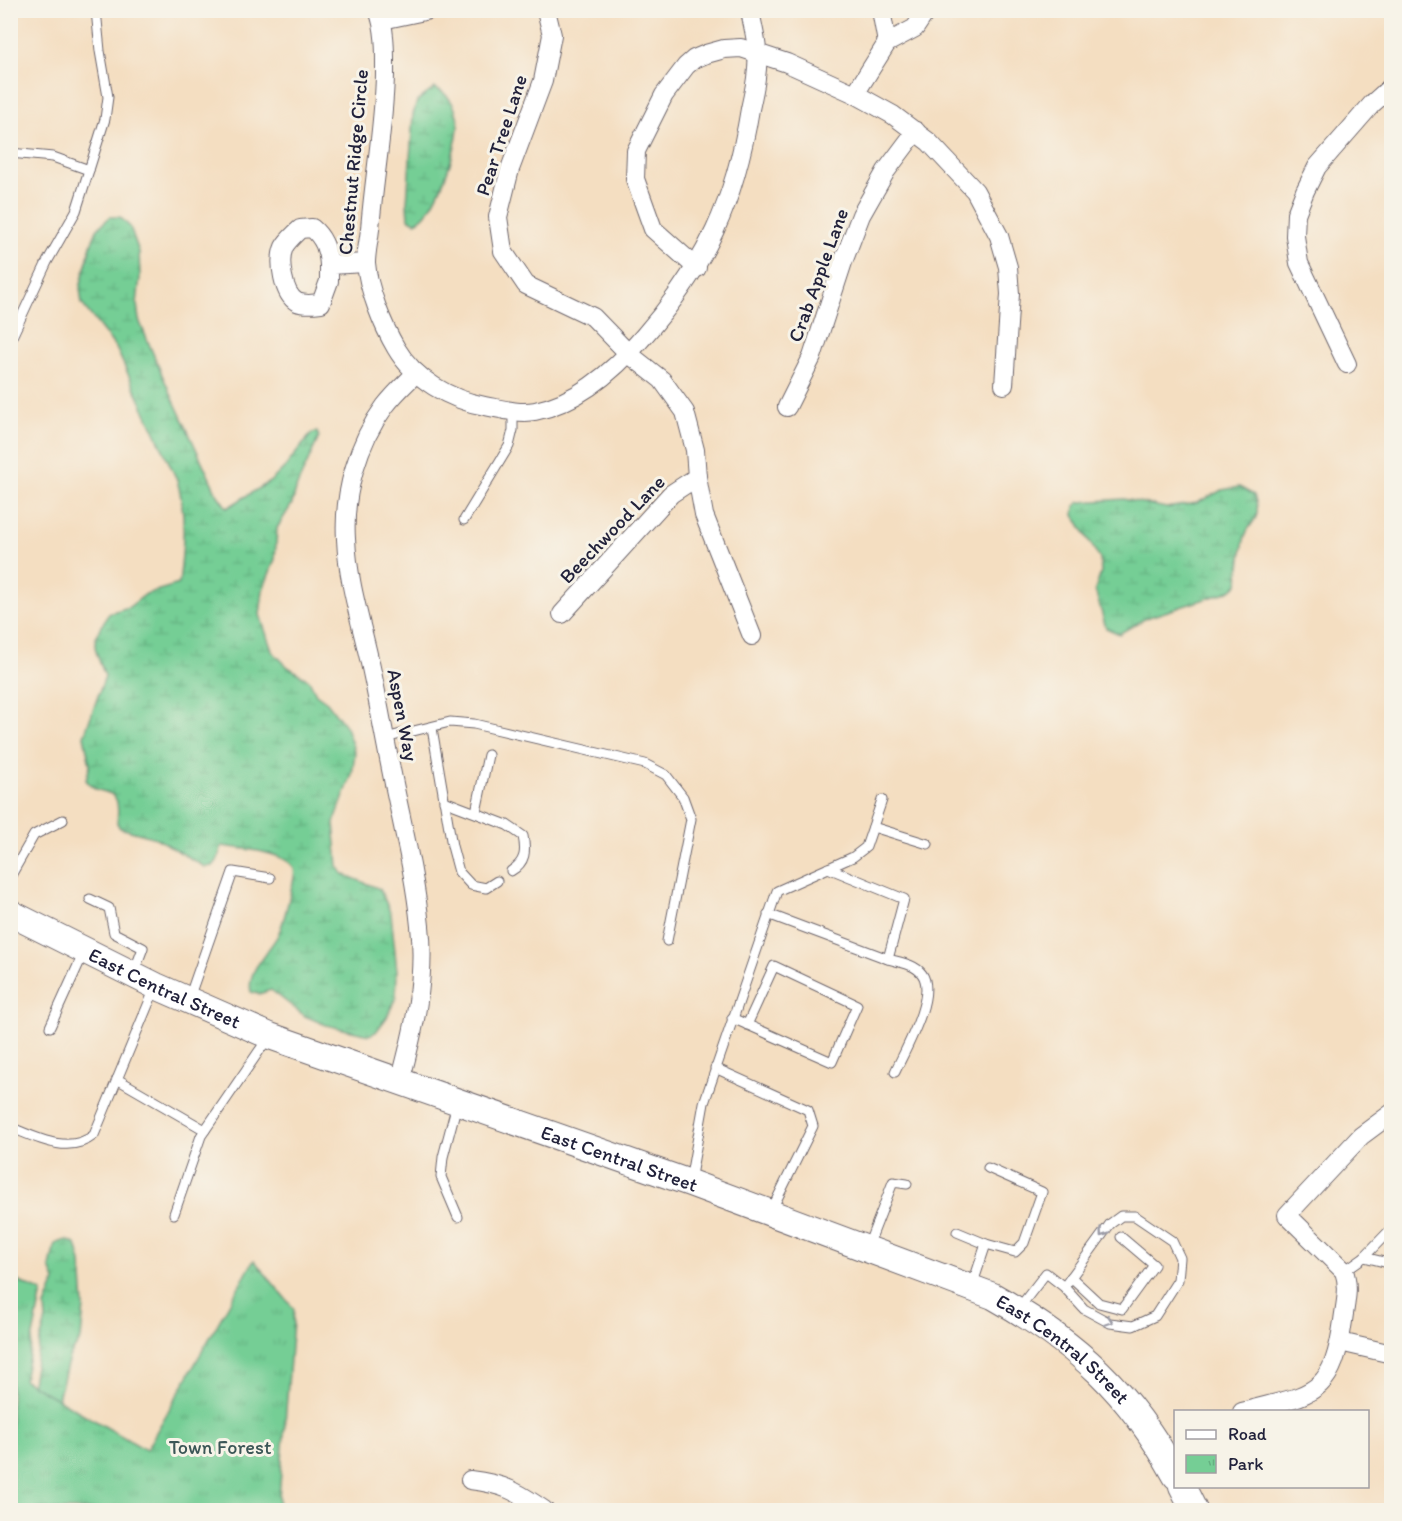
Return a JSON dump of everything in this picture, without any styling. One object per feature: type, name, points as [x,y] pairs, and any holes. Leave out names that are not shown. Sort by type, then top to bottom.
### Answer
[{"type":"main road","name":"East Central Street","points":[[10,913],[156,986],[270,1036],[690,1183],[993,1296],[1065,1341],[1102,1375],[1169,1448],[1174,1468]]},
{"type":"main road","points":[[1183,1488],[1194,1510]]},
{"type":"street","points":[[380,15],[429,10]]},
{"type":"street","name":"Pear Tree Lane","points":[[546,10],[552,35],[543,81],[510,169],[498,217],[503,251],[526,285],[593,317],[629,354]]},
{"type":"street","name":"Chestnut Ridge Circle","points":[[380,15],[385,60],[384,98],[366,263],[373,296],[396,348],[416,373],[438,389],[470,403],[513,411],[534,411],[578,394],[601,379],[629,354],[672,305],[697,268],[715,234],[739,168],[752,101],[757,52],[750,10]]},
{"type":"street","points":[[881,10],[887,43]]},
{"type":"street","points":[[855,94],[887,43],[915,28],[927,10]]},
{"type":"street","points":[[697,268],[653,229],[635,179],[636,151],[664,95],[686,66],[694,59],[724,49],[741,48],[787,63],[855,94],[892,115],[916,131],[950,162],[975,191],[991,219],[1005,252],[1010,294],[1004,385]]},
{"type":"street","points":[[1347,364],[1299,263],[1295,236],[1296,214],[1317,167],[1372,104],[1392,86]]},
{"type":"street","name":"Crab Apple Lane","points":[[787,407],[812,357],[861,215],[886,171],[916,131]]},
{"type":"street","points":[[329,265],[366,263]]},
{"type":"street","points":[[629,354],[662,380],[685,412],[695,450],[704,515],[752,636]]},
{"type":"street","name":"Aspen Way","points":[[400,1082],[416,1022],[423,973],[419,916],[405,831],[356,603],[346,541],[346,520],[354,469],[372,427],[385,406],[416,373]]},
{"type":"street","name":"Beechwood Lane","points":[[562,614],[671,495],[697,477]]},
{"type":"street","points":[[1249,1410],[1309,1393],[1323,1383],[1332,1370],[1340,1342],[1348,1283],[1344,1271],[1287,1215],[1361,1137],[1392,1113]]},
{"type":"street","points":[[1340,1342],[1392,1354]]},
{"type":"street","points":[[470,1480],[494,1483],[516,1491],[544,1510]]},
{"type":"lane","points":[[10,341],[47,262],[76,211],[105,119],[108,97],[96,10]]},
{"type":"lane","points":[[10,153],[54,158],[89,170]]},
{"type":"lane","points":[[464,520],[509,446],[513,430],[513,411]]},
{"type":"lane","points":[[385,738],[450,722],[474,724],[645,764],[666,775],[683,797],[691,819],[667,941]]},
{"type":"lane","points":[[432,728],[459,872],[471,885],[486,888],[497,881]]},
{"type":"lane","points":[[476,812],[488,755]]},
{"type":"lane","points":[[690,1183],[704,1103],[777,891],[853,857],[866,847],[882,800]]},
{"type":"lane","points":[[444,801],[507,825],[523,836],[526,851],[517,867],[511,871]]},
{"type":"lane","points":[[10,877],[34,835],[63,820]]},
{"type":"lane","points":[[873,827],[928,844]]},
{"type":"lane","points":[[828,868],[904,898],[888,959]]},
{"type":"lane","points":[[189,1000],[233,872],[270,878]]},
{"type":"lane","points":[[90,899],[109,908],[114,933],[143,948],[133,974]]},
{"type":"lane","points":[[768,914],[910,965],[921,972],[927,984],[926,996],[895,1072]]},
{"type":"lane","points":[[50,1027],[85,950]]},
{"type":"lane","points":[[732,1018],[747,1025],[832,1062],[857,1005],[774,966],[747,1025]]},
{"type":"lane","points":[[10,1127],[52,1144],[84,1143],[94,1135],[156,986]]},
{"type":"lane","points":[[174,1214],[201,1136],[270,1036]]},
{"type":"lane","points":[[716,1068],[808,1110],[813,1126],[770,1213]]},
{"type":"lane","points":[[117,1079],[205,1130]]},
{"type":"lane","points":[[457,1102],[443,1157],[441,1177],[458,1217]]},
{"type":"lane","points":[[957,1232],[986,1244],[1015,1252],[1024,1243],[1042,1192],[988,1168]]},
{"type":"lane","points":[[867,1248],[893,1182],[907,1184]]},
{"type":"lane","points":[[1018,1310],[1046,1273],[1064,1287],[1084,1309],[1110,1323],[1133,1326],[1155,1316],[1178,1280],[1180,1258],[1172,1241],[1135,1216],[1121,1216],[1110,1224],[1064,1287]]},
{"type":"lane","points":[[1344,1271],[1364,1257],[1392,1228]]},
{"type":"lane","points":[[1071,1277],[1099,1303],[1122,1309],[1154,1265],[1121,1237]]},
{"type":"lane","points":[[971,1288],[986,1244]]},
{"type":"lane","points":[[1364,1257],[1392,1264]]},
{"type":"green space","points":[[435,88],[448,97],[454,106],[458,131],[451,161],[438,193],[431,207],[423,217],[415,222],[408,218],[407,203],[413,115],[417,101]]},
{"type":"green space","points":[[110,217],[120,217],[130,227],[139,252],[140,277],[137,304],[139,320],[217,494],[227,508],[271,481],[312,433],[317,432],[319,437],[297,486],[292,504],[277,528],[275,559],[263,590],[260,615],[272,651],[288,667],[309,680],[316,694],[327,702],[346,727],[355,753],[352,774],[334,823],[338,866],[343,874],[380,889],[391,914],[397,971],[396,997],[387,1017],[376,1032],[369,1035],[326,1025],[305,1016],[271,990],[259,994],[251,992],[250,984],[255,969],[278,935],[284,919],[294,877],[294,869],[290,863],[262,852],[222,846],[213,866],[205,867],[156,838],[120,828],[117,823],[117,801],[114,796],[98,790],[86,780],[90,765],[84,736],[105,676],[96,649],[96,638],[109,613],[129,607],[146,594],[179,584],[183,545],[182,505],[177,480],[116,348],[82,304],[80,288],[91,245],[98,228]]},
{"type":"green space","points":[[1239,487],[1254,495],[1257,511],[1244,540],[1238,584],[1224,593],[1146,618],[1119,634],[1106,628],[1095,590],[1101,573],[1100,559],[1074,515],[1075,506],[1080,502],[1124,499],[1166,508],[1197,503],[1222,490]]},
{"type":"green space","points":[[66,1240],[76,1244],[81,1262],[84,1306],[81,1339],[69,1357],[59,1395],[55,1436],[11,1510],[10,1477],[46,1320],[45,1306],[55,1281],[50,1267],[55,1244]]},
{"type":"green space","name":"Town Forest","points":[[254,1260],[294,1309],[278,1510],[11,1510],[11,1278],[42,1292],[24,1380],[146,1450]]}]
